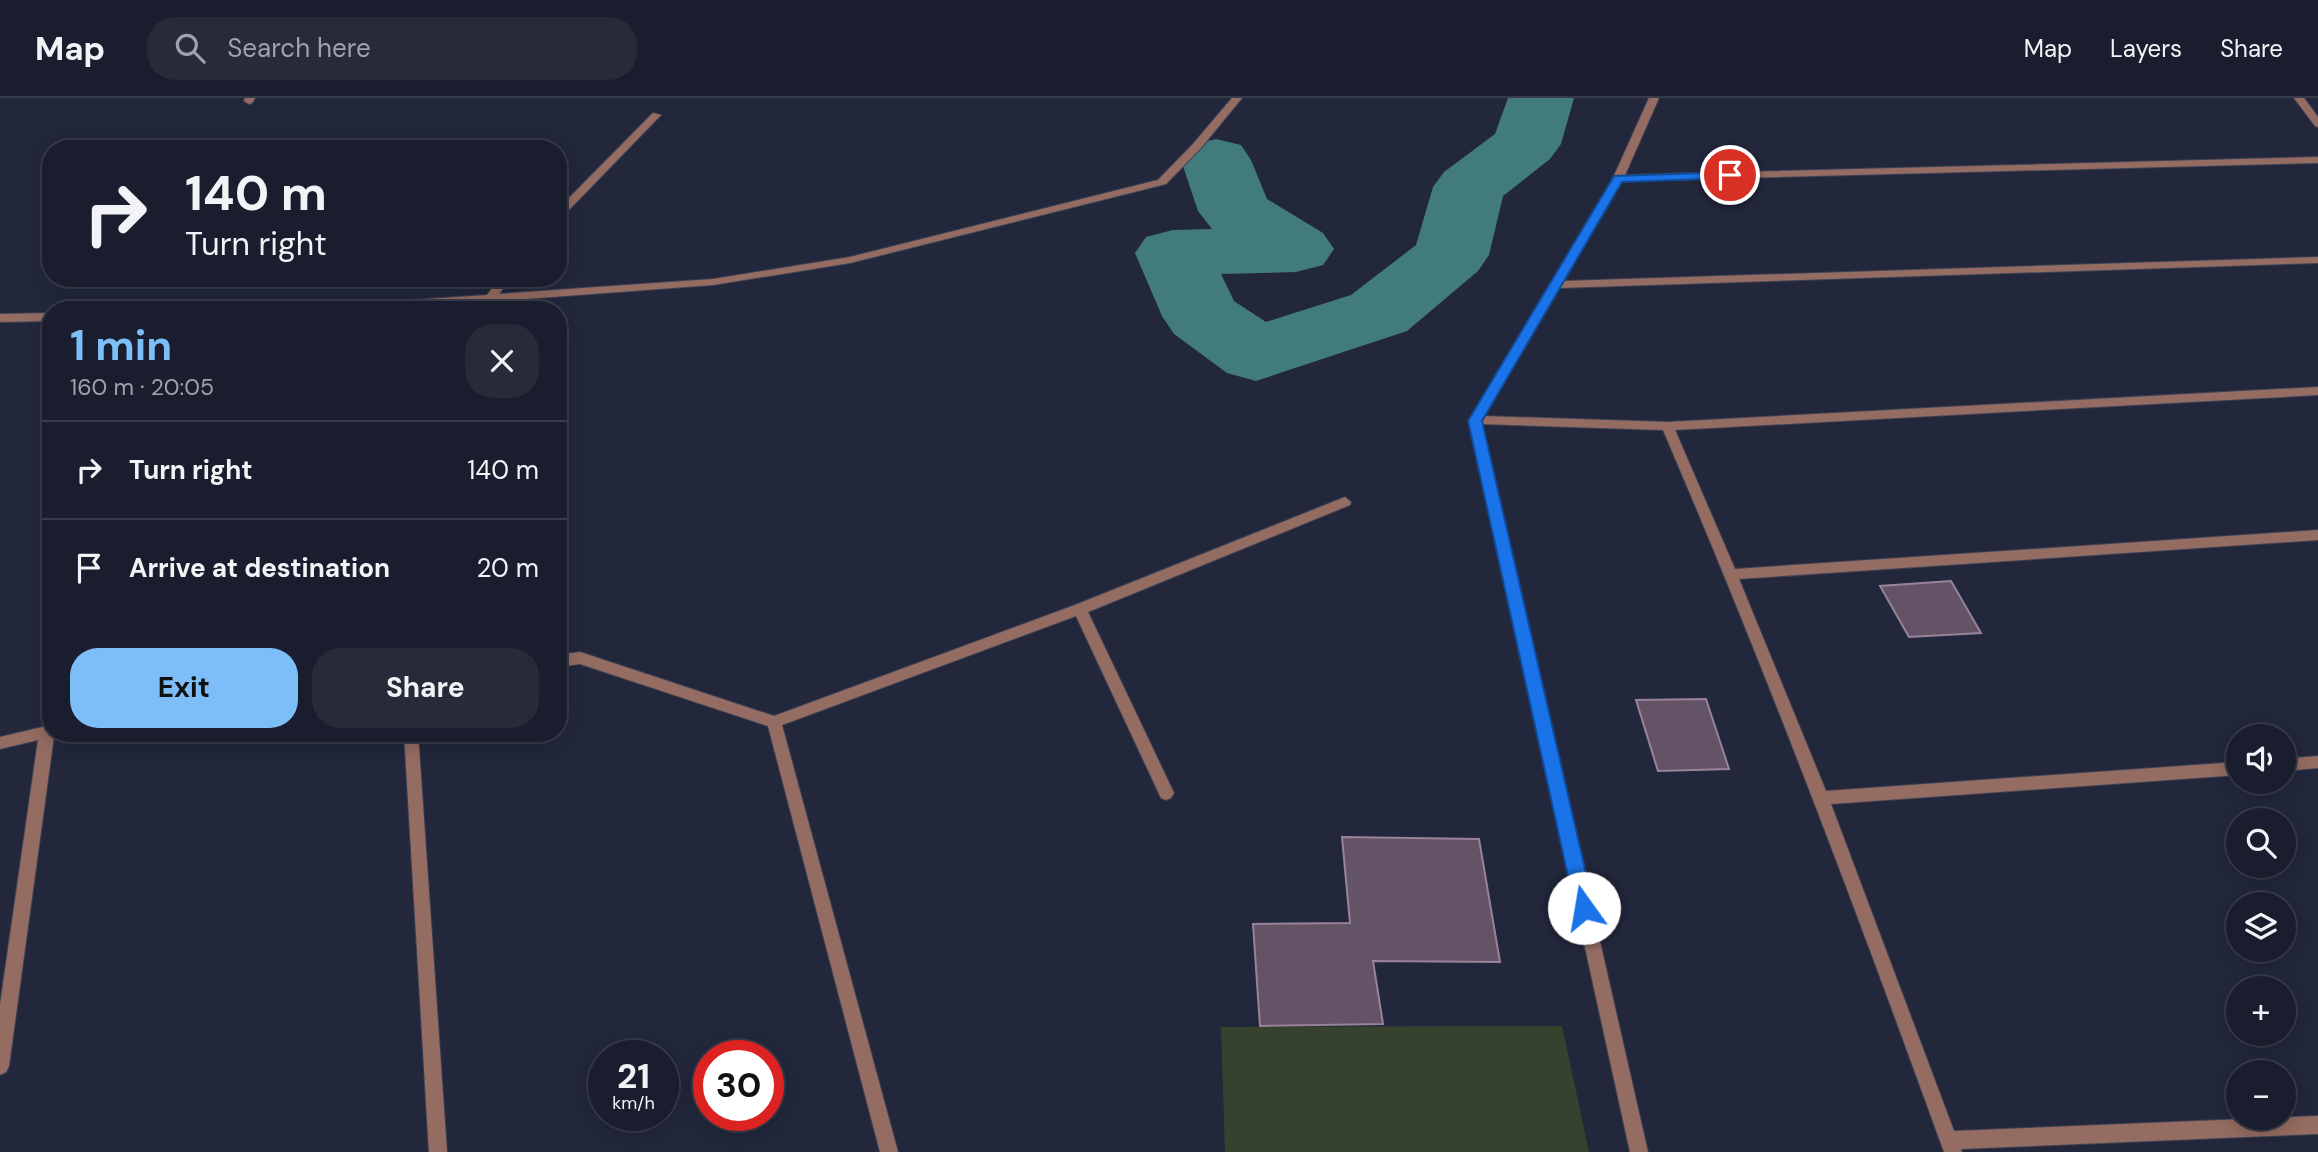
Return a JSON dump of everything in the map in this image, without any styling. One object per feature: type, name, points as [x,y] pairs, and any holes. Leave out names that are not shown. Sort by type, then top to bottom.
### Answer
[{"type":"street","points":[[458,301],[713,282],[850,260],[1162,182],[1197,146],[1237,98]]},
{"type":"street","points":[[1639,1152],[1475,421],[1618,178],[1654,98]]},
{"type":"street","points":[[2299,98],[2318,124]]},
{"type":"street","points":[[567,206],[656,115]]},
{"type":"street","points":[[1618,178],[2318,160]]},
{"type":"street","points":[[1557,285],[2318,260]]},
{"type":"street","points":[[489,299],[499,287]]},
{"type":"street","points":[[0,318],[42,317]]},
{"type":"street","points":[[1475,421],[1667,426],[2318,391]]},
{"type":"street","points":[[1667,426],[1733,574],[1821,798],[1951,1146],[2318,1125]]},
{"type":"street","points":[[567,660],[580,658],[774,722],[1080,609],[1345,502]]},
{"type":"street","points":[[1733,574],[2318,535]]},
{"type":"street","points":[[1080,609],[1166,793]]},
{"type":"street","points":[[774,722],[889,1152]]},
{"type":"street","points":[[0,743],[42,734]]},
{"type":"street","points":[[0,1066],[48,742]]},
{"type":"street","points":[[412,742],[438,1152]]},
{"type":"street","points":[[2296,764],[2318,762]]},
{"type":"street","points":[[1821,798],[2226,769]]},
{"type":"green space","points":[[1562,1026],[1589,1152],[1225,1152],[1221,1027]]},
{"type":"building","points":[[1951,581],[1981,633],[1909,637],[1880,586]]},
{"type":"building","points":[[1706,699],[1729,769],[1658,771],[1636,700]]},
{"type":"building","points":[[1342,837],[1479,839],[1500,962],[1373,961],[1383,1024],[1260,1026],[1253,924],[1350,923]]},
{"type":"waterway","points":[[1216,160],[1235,211],[1296,249],[1173,253],[1202,316],[1256,354],[1379,313],[1451,255],[1469,187],[1526,144],[1541,98]]},
{"type":"route","points":[[1584,908],[1475,421],[1618,178],[1730,175]]}]
